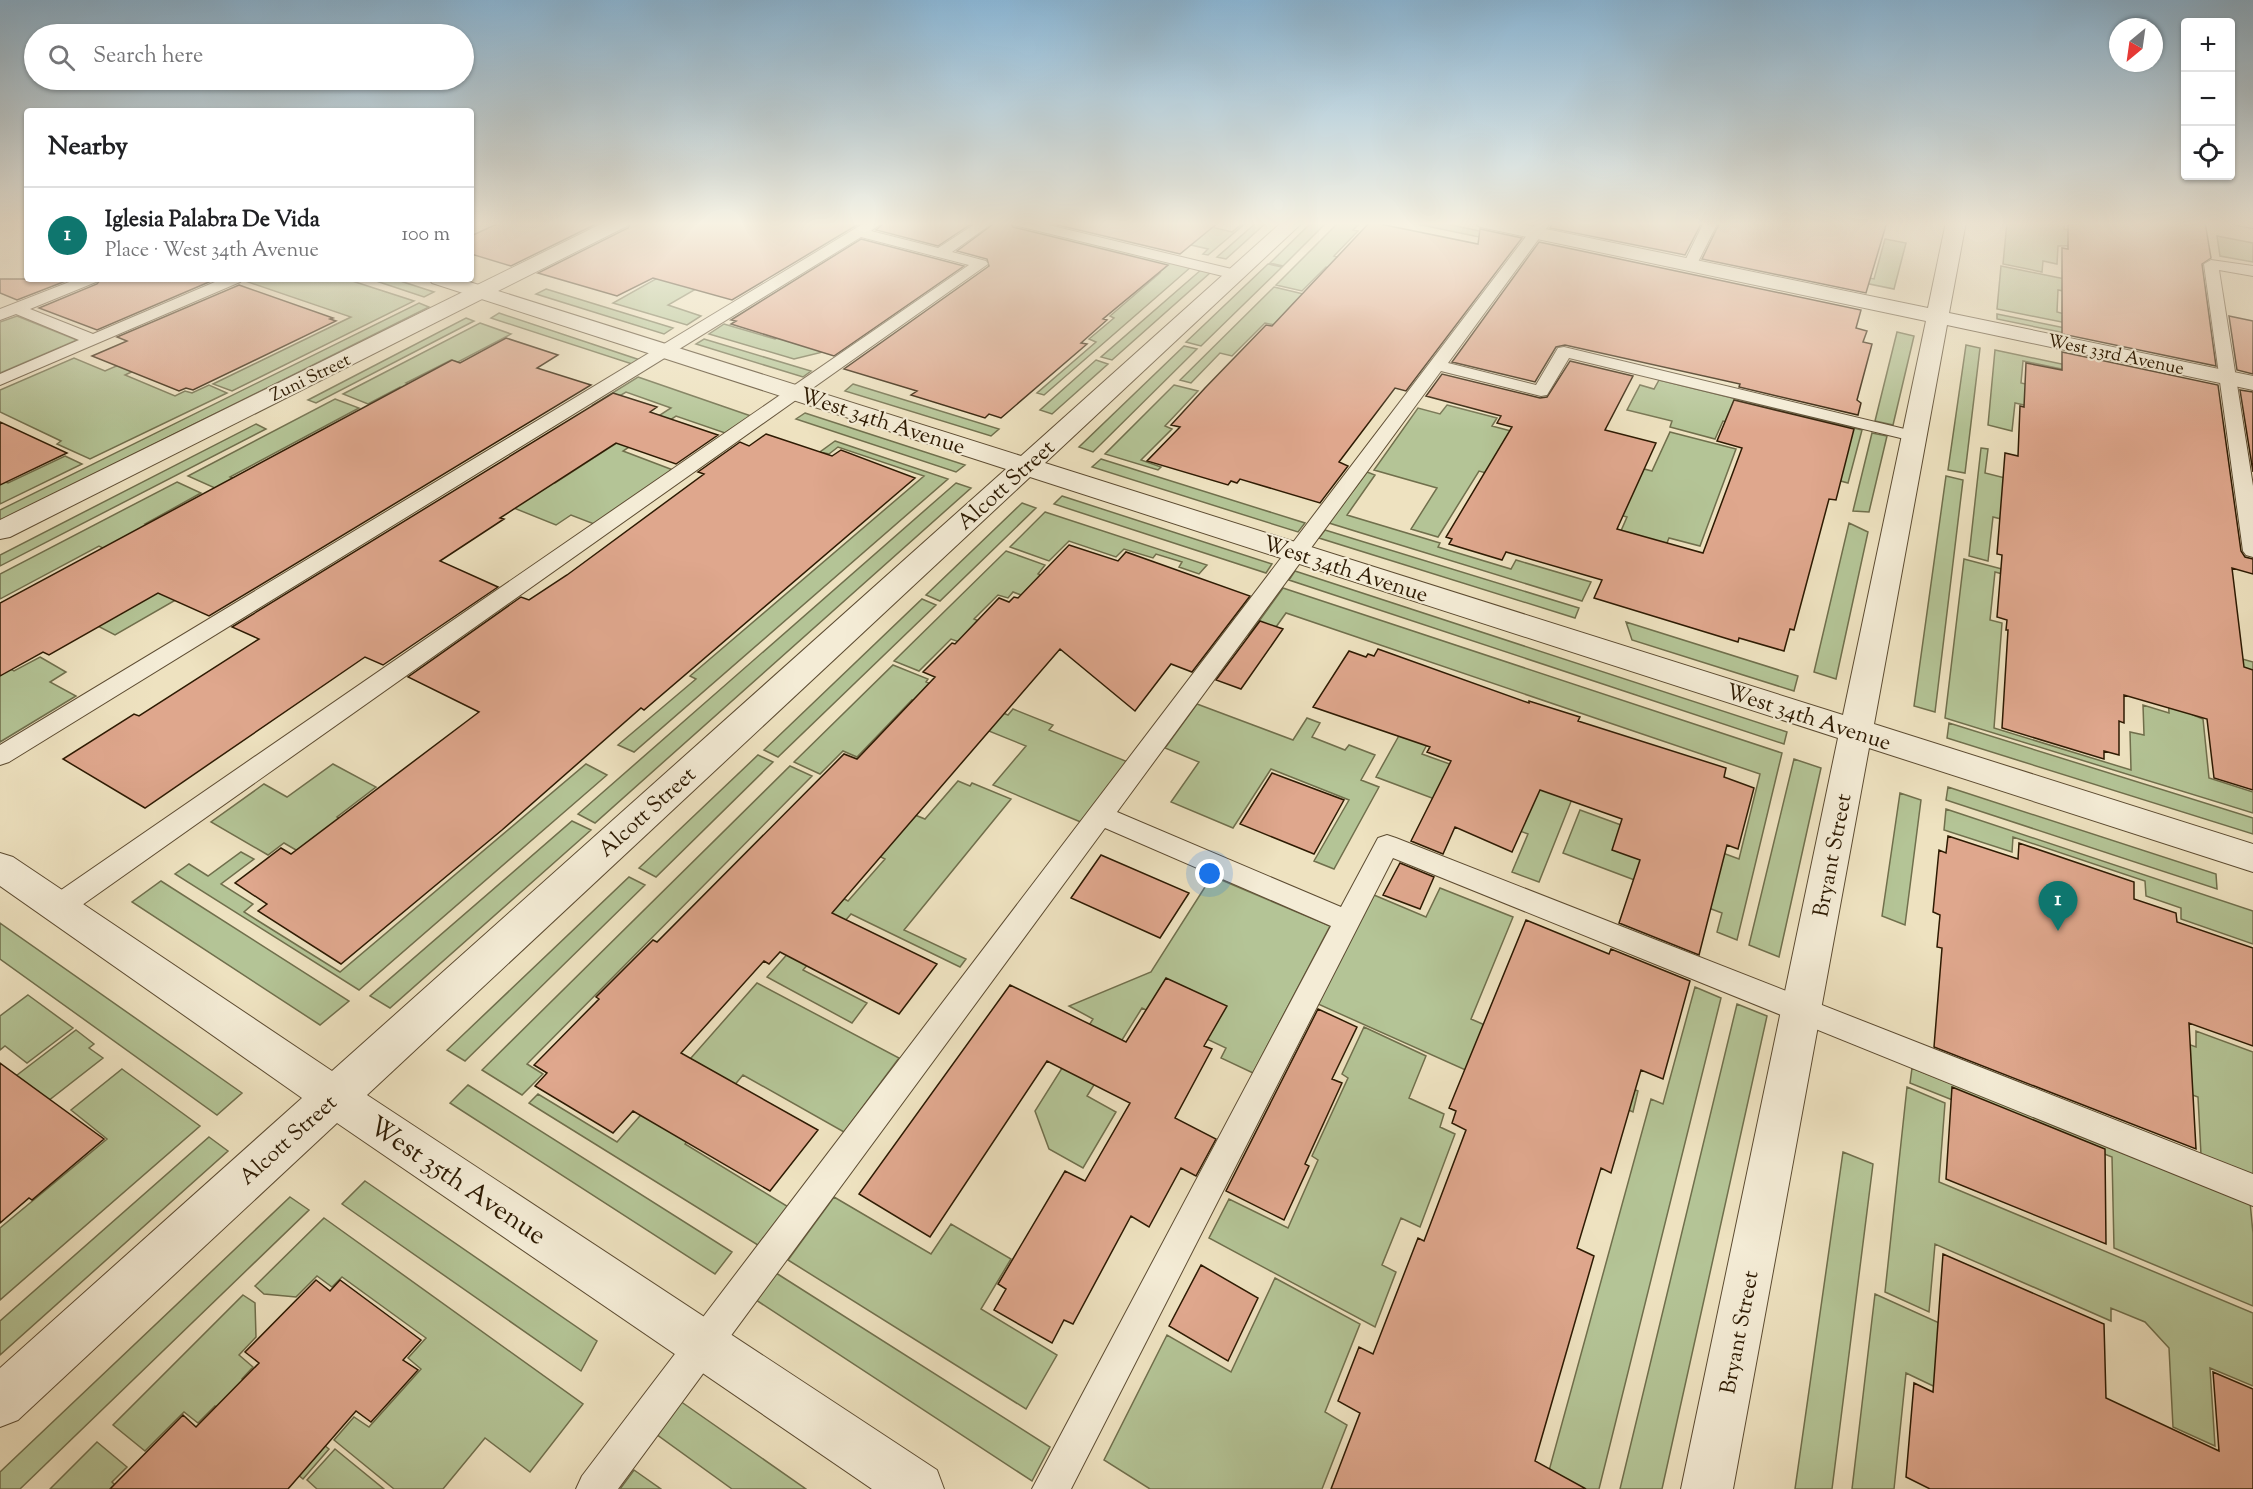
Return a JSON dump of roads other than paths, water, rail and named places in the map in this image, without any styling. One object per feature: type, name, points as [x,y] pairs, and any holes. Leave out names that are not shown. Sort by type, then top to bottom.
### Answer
[{"type":"street","name":"Alcott Street","points":[[0,1402],[1216,291]]},
{"type":"street","name":"West 33rd Avenue","points":[[1816,291],[2253,382]]},
{"type":"street","name":"Bryant Street","points":[[1707,1489],[1943,291]]},
{"type":"street","name":"West 34th Avenue","points":[[480,292],[2253,858]]},
{"type":"street","name":"Zuni Street","points":[[0,531],[480,292]]},
{"type":"street","name":"West 35th Avenue","points":[[0,867],[333,1097],[918,1489]]},
{"type":"lane","points":[[0,315],[60,291]]},
{"type":"lane","points":[[0,380],[206,291]]},
{"type":"lane","points":[[0,756],[762,291]]},
{"type":"lane","points":[[58,907],[942,291]]},
{"type":"lane","points":[[595,1489],[1492,291]]},
{"type":"lane","points":[[2215,291],[2251,523],[2253,551]]},
{"type":"lane","points":[[17,309],[94,340]]},
{"type":"lane","points":[[1437,365],[1541,391],[1564,352],[1913,436]]},
{"type":"lane","points":[[1100,815],[1347,921]]},
{"type":"lane","points":[[1051,1489],[1388,845],[2253,1190]]},
{"type":"place","name":"Iglesia Palabra De Vida","points":[[2058,931]]}]
